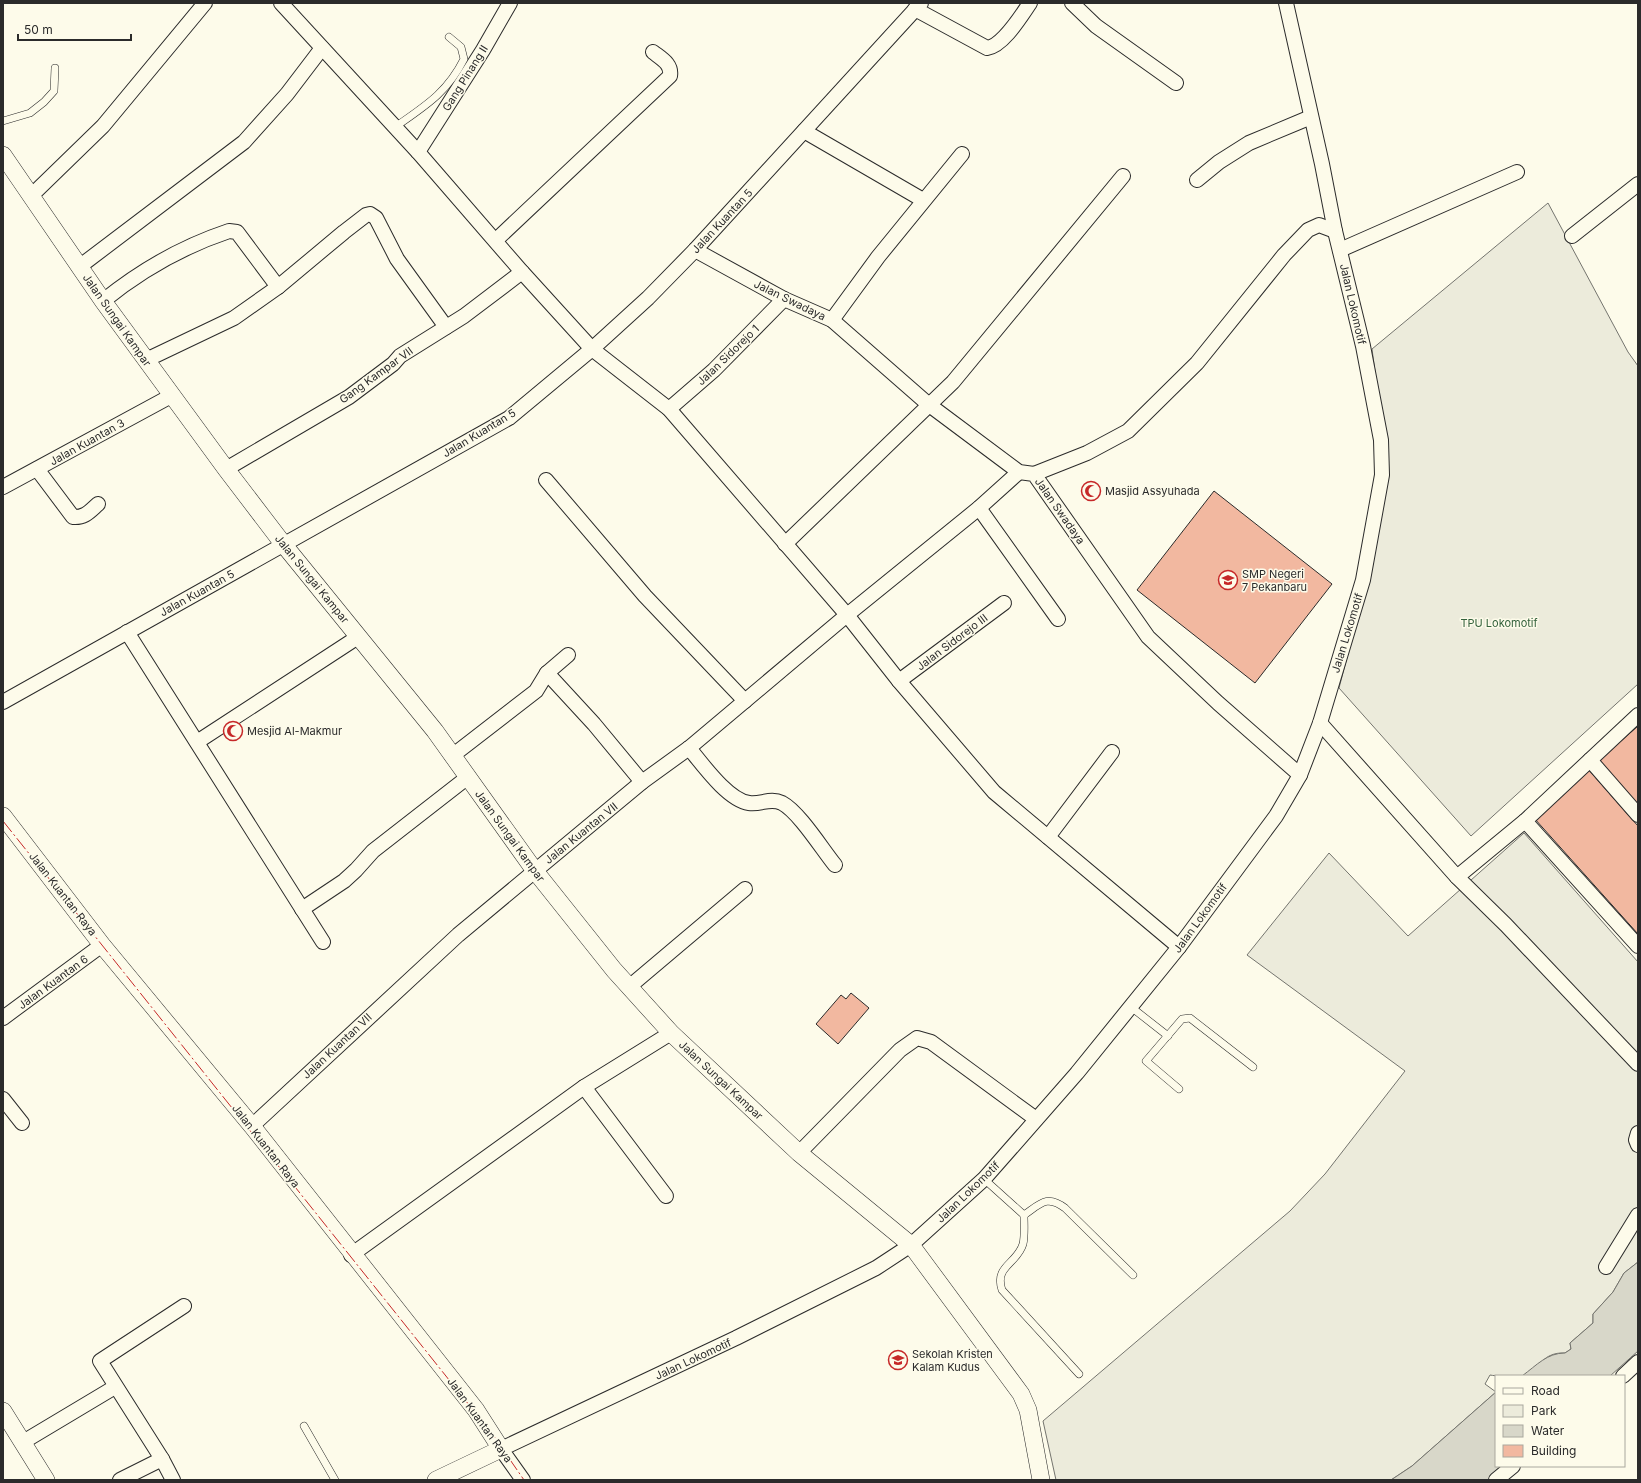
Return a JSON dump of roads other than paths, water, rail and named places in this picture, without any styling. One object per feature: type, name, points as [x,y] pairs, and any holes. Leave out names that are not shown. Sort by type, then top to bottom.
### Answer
[{"type":"street","points":[[32,196],[103,126],[205,3]]},
{"type":"street","points":[[281,3],[418,152],[496,240],[522,272],[592,349],[669,409],[847,615],[900,681],[994,792],[1179,947]]},
{"type":"street","name":"Gang Pinang II","points":[[418,152],[483,50],[510,3]]},
{"type":"street","points":[[918,6],[987,48],[994,47],[999,43],[1018,21],[1030,3]]},
{"type":"street","points":[[1072,3],[1096,26],[1176,83]]},
{"type":"street","name":"Jalan Lokomotif","points":[[436,1480],[736,1338],[876,1268],[911,1245],[984,1179],[1131,1007],[1179,947],[1276,816],[1300,775],[1320,723],[1363,580],[1382,474],[1380,440],[1365,354],[1335,231],[1286,3]]},
{"type":"street","name":"Jalan Kuantan 5","points":[[3,702],[503,422],[592,349],[648,298],[695,250],[918,6]]},
{"type":"street","points":[[79,267],[244,142],[287,94],[322,48]]},
{"type":"street","points":[[496,240],[670,76],[671,70],[669,65],[654,52]]},
{"type":"street","points":[[1197,180],[1219,162],[1249,143],[1311,117]]},
{"type":"street","points":[[804,131],[923,200]]},
{"type":"street","points":[[832,320],[878,257],[962,154]]},
{"type":"street","name":"Jalan Sungai Kampar","points":[[3,155],[79,267],[171,396],[284,545],[435,732],[535,871],[629,987],[671,1033],[799,1153],[911,1245],[1021,1394],[1028,1410],[1041,1480]]},
{"type":"street","points":[[1340,250],[1517,172]]},
{"type":"street","points":[[785,544],[928,404],[953,382],[1123,176]]},
{"type":"street","points":[[1572,236],[1638,184]]},
{"type":"street","points":[[146,360],[234,318],[278,288],[366,214],[370,214],[376,218],[397,259],[446,327]]},
{"type":"street","points":[[1034,474],[1087,453],[1128,431],[1197,363],[1284,255],[1308,230],[1319,225],[1335,231]]},
{"type":"street","points":[[103,301],[121,286],[175,254],[210,237],[229,230],[237,232],[278,288]]},
{"type":"street","name":"Jalan Swadaya","points":[[695,250],[784,299],[832,320],[928,404],[1019,472],[1034,474],[1148,637],[1218,703],[1300,775]]},
{"type":"street","name":"Gang Kampar VII","points":[[226,469],[348,397],[393,364],[400,356],[464,316],[522,272]]},
{"type":"street","name":"Jalan Sidorejo 1","points":[[669,409],[714,370],[784,299]]},
{"type":"street","name":"Jalan Kuantan 3","points":[[3,487],[171,396]]},
{"type":"street","points":[[37,469],[73,517],[79,518],[86,515],[98,504]]},
{"type":"street","name":"Jalan Kuantan VII","points":[[252,1126],[458,935],[642,782],[690,748],[847,615],[979,508],[1019,472]]},
{"type":"street","points":[[546,480],[645,596],[745,701]]},
{"type":"street","points":[[979,508],[1058,619]]},
{"type":"street","name":"Jalan Sidorejo III","points":[[900,681],[1004,603]]},
{"type":"street","points":[[127,632],[322,942]]},
{"type":"street","points":[[197,742],[358,637]]},
{"type":"street","points":[[452,756],[536,691],[547,673],[568,655]]},
{"type":"street","points":[[547,673],[594,724],[642,782]]},
{"type":"street","points":[[1457,877],[1525,821],[1638,715]]},
{"type":"street","points":[[1320,723],[1457,877],[1506,925],[1638,1064]]},
{"type":"street","points":[[690,748],[719,782],[733,796],[744,803],[754,804],[772,800],[782,803],[796,815],[835,865]]},
{"type":"street","points":[[1048,837],[1112,752]]},
{"type":"street","points":[[1590,760],[1638,815]]},
{"type":"street","points":[[302,909],[344,881],[373,851],[468,777]]},
{"type":"street","name":"Jalan Kuantan Raya","points":[[3,816],[102,945],[252,1126],[351,1255],[476,1410],[501,1450],[523,1480]]},
{"type":"street","points":[[1525,821],[1638,946]]},
{"type":"street","points":[[629,987],[745,889]]},
{"type":"street","name":"Jalan Kuantan 6","points":[[3,1018],[102,945]]},
{"type":"street","points":[[351,1255],[584,1087],[671,1033]]},
{"type":"street","points":[[799,1153],[900,1050],[917,1038],[931,1042],[1036,1119]]},
{"type":"street","points":[[584,1087],[666,1196]]},
{"type":"street","points":[[3,1099],[22,1123]]},
{"type":"street","points":[[1638,1133],[1636,1140],[1638,1145]]},
{"type":"street","points":[[1606,1267],[1638,1215]]},
{"type":"street","points":[[173,1480],[162,1459],[115,1387],[100,1361],[184,1306]]},
{"type":"street","points":[[1624,1375],[1638,1362]]},
{"type":"street","points":[[22,1442],[115,1387]]},
{"type":"street","points":[[3,1411],[46,1480]]},
{"type":"street","points":[[120,1480],[162,1459]]},
{"type":"street","points":[[1496,1480],[1512,1467]]},
{"type":"lane","points":[[395,127],[443,91],[455,76],[464,59],[461,47],[450,37]]},
{"type":"lane","points":[[3,120],[30,113],[44,102],[54,91],[55,68]]},
{"type":"lane","points":[[1131,1007],[1168,1036]]},
{"type":"lane","points":[[1179,1089],[1146,1061],[1182,1019],[1190,1018],[1253,1067]]},
{"type":"lane","points":[[984,1179],[1024,1215],[1023,1244],[1019,1253],[1000,1274],[999,1282],[1002,1290],[1079,1374]]},
{"type":"lane","points":[[1024,1215],[1043,1201],[1056,1201],[1133,1275]]},
{"type":"lane","points":[[304,1426],[334,1480]]},
{"type":"water","points":[[1638,1262],[1638,1351],[1611,1375],[1523,1375],[1547,1357],[1565,1353],[1571,1349],[1570,1343],[1593,1323],[1593,1314],[1613,1292],[1624,1273]]},
{"type":"water","points":[[1495,1393],[1495,1467],[1503,1467],[1488,1480],[1391,1480],[1412,1466]]},
{"type":"place","name":"Masjid Assyuhada","points":[[1091,491]]},
{"type":"place","name":"SMP Negeri 7 Pekanbaru","points":[[1228,580]]},
{"type":"place","name":"Mesjid Al-Makmur","points":[[233,731]]},
{"type":"place","name":"Sekolah Kristen Kalam Kudus","points":[[898,1360]]},
{"type":"park label","name":"TPU Lokomotif","points":[[1499,623]]}]
